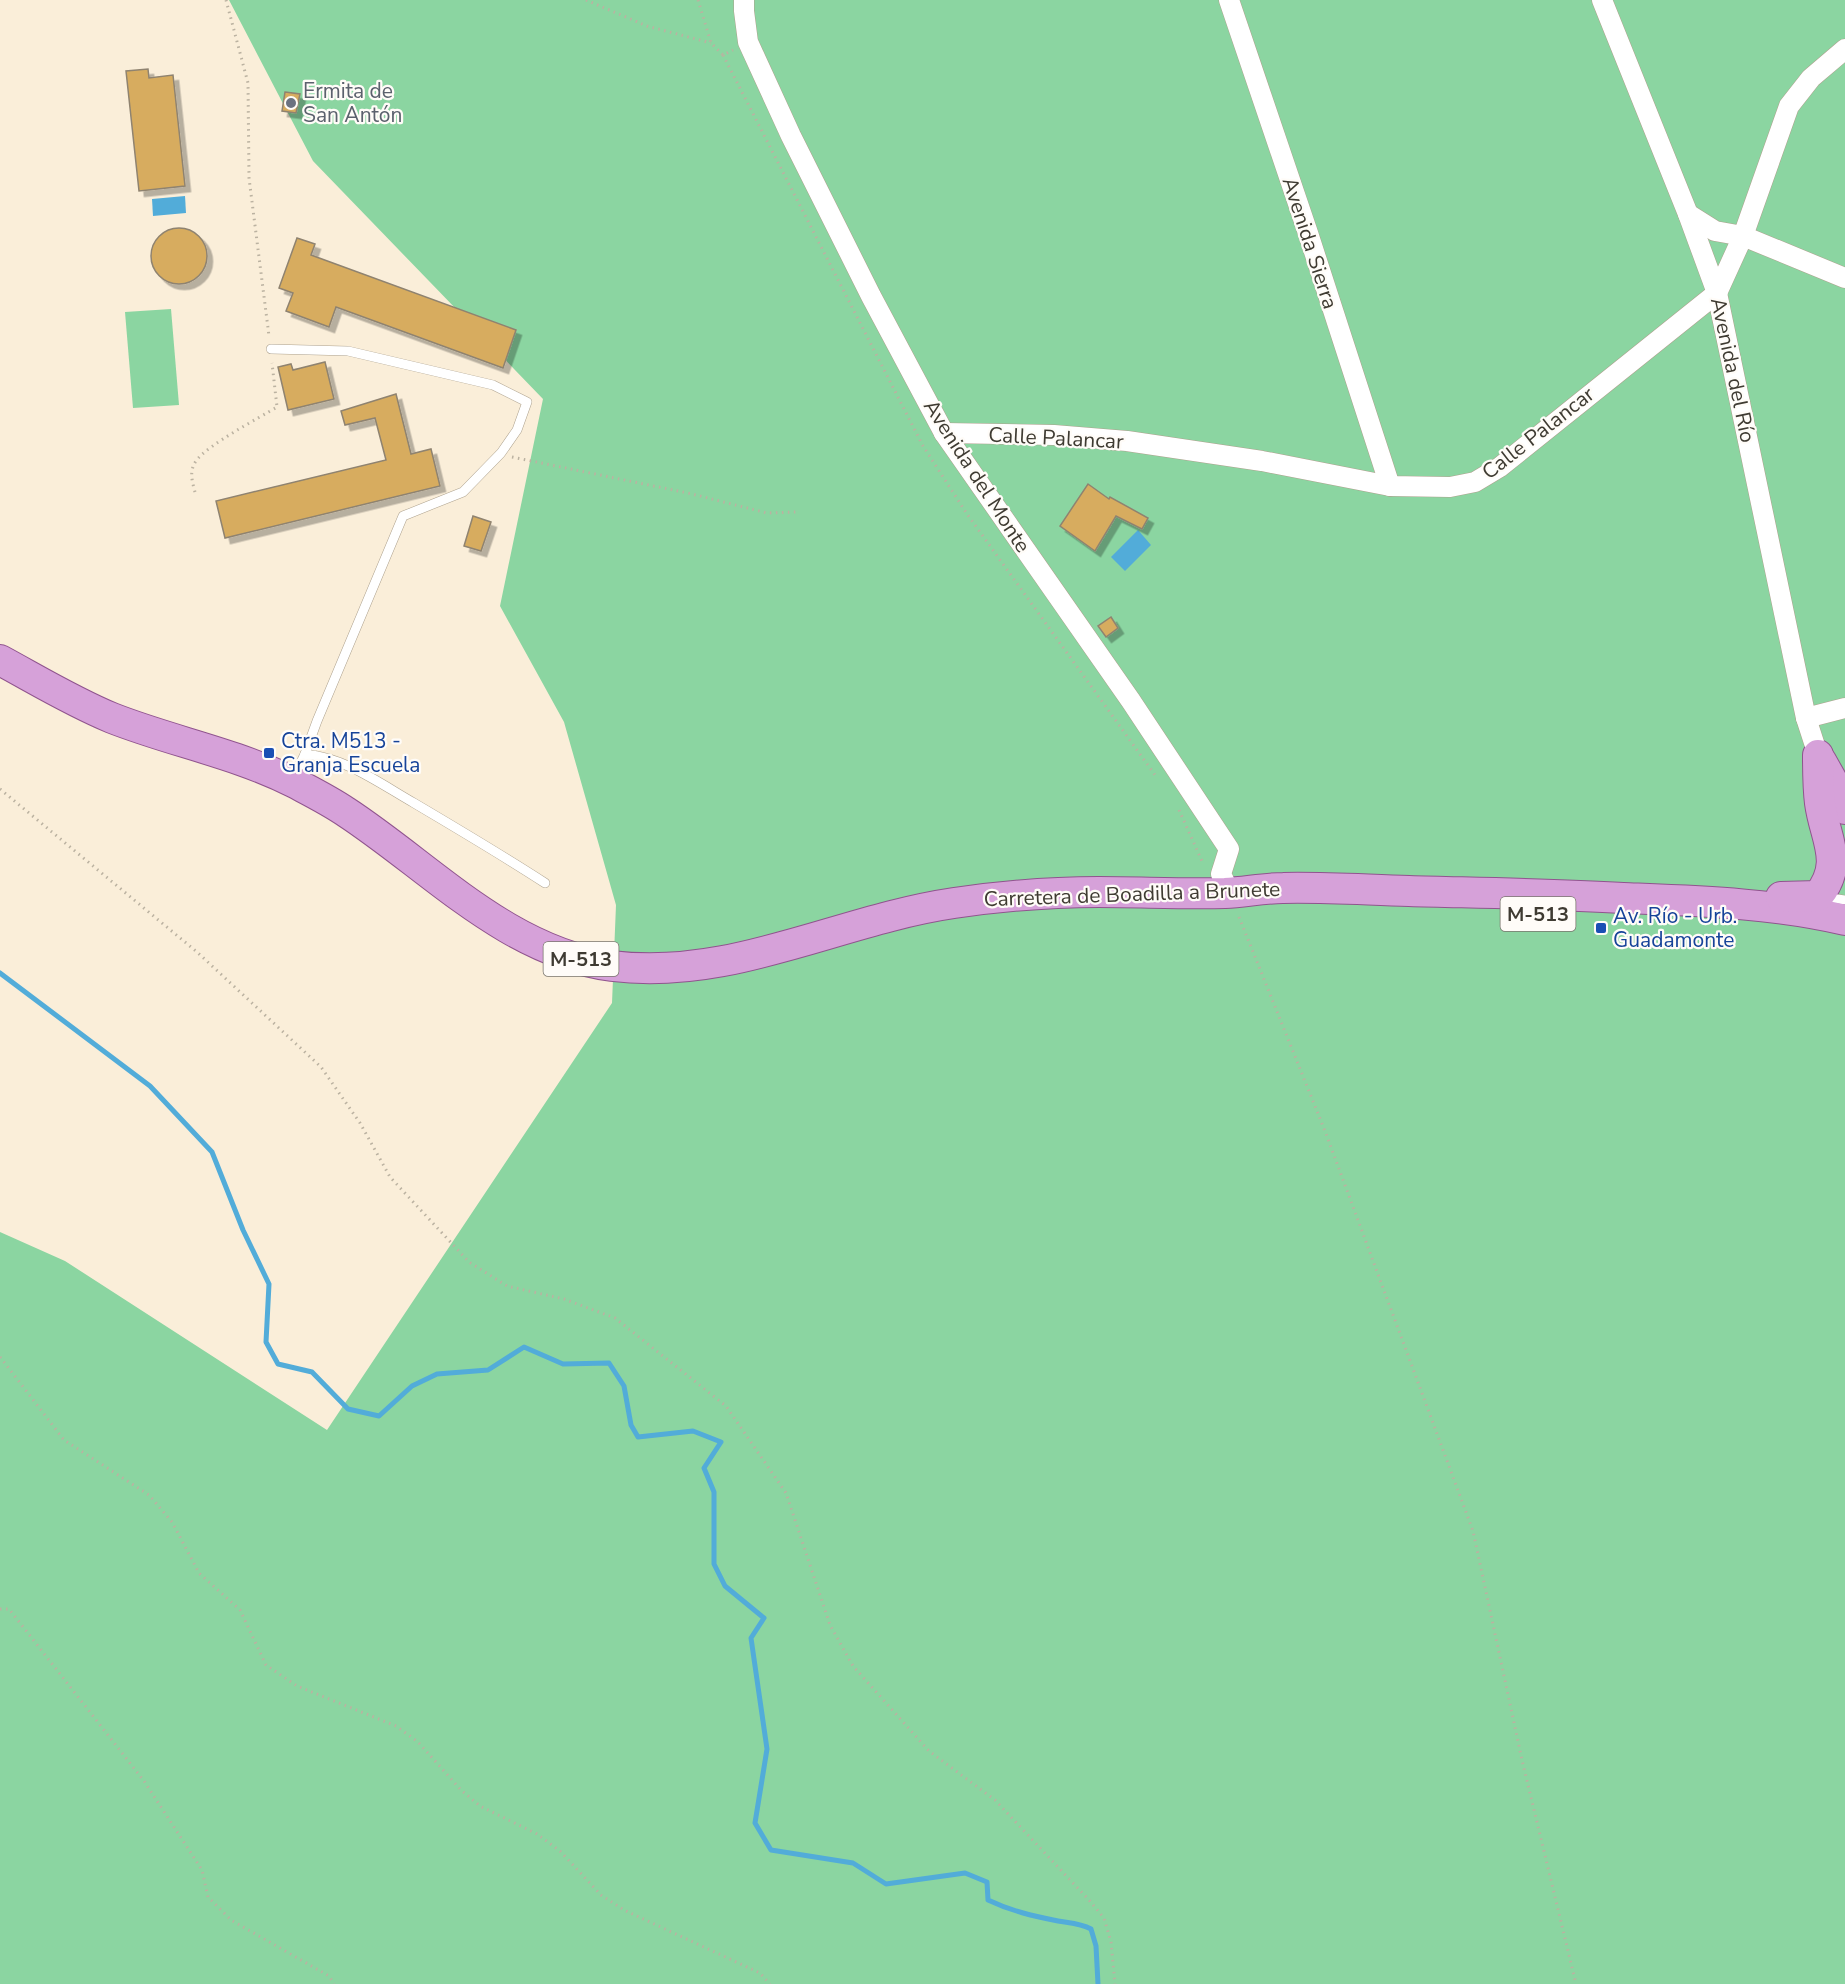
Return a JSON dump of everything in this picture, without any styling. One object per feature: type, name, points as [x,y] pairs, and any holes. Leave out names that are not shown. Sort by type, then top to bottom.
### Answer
[{"type":"main road","name":"Carretera de Boadilla a Brunete","points":[[0,660],[78,703],[116,719],[234,757],[291,782],[344,810],[485,915],[519,934],[587,961],[613,966],[667,969],[718,963],[914,910],[1023,895],[1093,892],[1230,893],[1281,888],[1578,895],[1740,905],[1797,911],[1837,900]]},
{"type":"main road","points":[[1818,755],[1842,798],[1845,809]]},
{"type":"main road","points":[[1818,755],[1820,804],[1837,900]]},
{"type":"main road","name":"M-513","points":[[1230,893],[1278,902],[1718,922],[1779,928],[1837,900]]},
{"type":"street","name":"Avenida del Monte","points":[[744,0],[748,42],[790,136],[944,433],[1131,700],[1229,849],[1221,874],[1230,893]]},
{"type":"street","name":"Avenida Sierra","points":[[1229,0],[1390,486]]},
{"type":"street","name":"Avenida del Río","points":[[1602,0],[1688,214],[1717,293],[1806,718],[1818,755]]},
{"type":"street","name":"Calle Palancar","points":[[944,433],[1054,435],[1127,441],[1262,461],[1390,486],[1450,487],[1475,482],[1500,467],[1717,293],[1743,236],[1789,106],[1810,78],[1845,49]]},
{"type":"street","points":[[1688,214],[1715,231],[1743,236],[1845,278]]},
{"type":"street","points":[[1806,718],[1845,708]]},
{"type":"lane","points":[[271,349],[348,351],[493,385],[527,402],[517,430],[501,453],[463,492],[403,516],[305,754],[291,782]]},
{"type":"lane","points":[[305,754],[320,755],[347,764],[479,841],[545,883]]},
{"type":"path","points":[[586,0],[647,26],[711,43]]},
{"type":"path","points":[[698,0],[711,43],[723,56],[748,42]]},
{"type":"path","points":[[195,492],[190,476],[195,462],[206,450],[277,407],[249,178],[249,83],[225,1]]},
{"type":"path","points":[[501,453],[767,513],[796,513]]},
{"type":"path","points":[[0,789],[196,952],[321,1067],[360,1123],[390,1177],[470,1262],[507,1286],[564,1299],[615,1318],[726,1406],[786,1492],[830,1625],[853,1666],[928,1751],[995,1800],[1104,1918],[1111,1942],[1115,1984]]},
{"type":"path","points":[[1230,893],[1325,1131],[1473,1531],[1522,1760],[1576,1984]]},
{"type":"path","points":[[0,1358],[64,1440],[148,1495],[172,1522],[199,1573],[240,1610],[266,1665],[297,1686],[396,1726],[418,1742],[461,1790],[480,1806],[537,1834],[560,1851],[601,1895],[624,1910],[760,1973],[770,1984]]},
{"type":"path","points":[[0,1609],[9,1609],[144,1781],[202,1870],[208,1897],[231,1920],[329,1976],[334,1984]]},
{"type":"green space","points":[[229,0],[1845,0],[1845,1984],[0,1984],[0,1232],[65,1261],[327,1430],[612,1003],[616,905],[564,722],[500,606],[543,399],[313,161]]},
{"type":"green space","points":[[171,309],[179,405],[133,408],[125,312]]},
{"type":"water","points":[[185,196],[186,213],[153,216],[152,199]]},
{"type":"water","points":[[1138,530],[1151,545],[1125,571],[1111,557]]},
{"type":"building","points":[[148,69],[149,78],[173,75],[185,186],[139,191],[126,71]]},
{"type":"building","name":"Ermita de San Antón","points":[[285,92],[300,94],[296,113],[282,111]]},
{"type":"building","points":[[173,228],[185,228],[195,232],[203,240],[207,256],[203,272],[195,280],[185,284],[173,284],[163,280],[155,272],[151,262],[151,250],[155,240],[163,232]]},
{"type":"building","points":[[297,238],[315,244],[311,255],[516,330],[503,368],[336,307],[329,327],[286,311],[293,293],[279,288]]},
{"type":"building","points":[[325,362],[334,399],[288,410],[278,367],[291,364],[293,370]]},
{"type":"building","points":[[396,394],[411,454],[431,449],[440,486],[225,538],[216,501],[386,460],[375,418],[345,425],[341,411]]},
{"type":"building","points":[[1088,484],[1109,499],[1110,497],[1148,518],[1142,529],[1116,516],[1095,551],[1060,526]]},
{"type":"building","points":[[473,516],[491,522],[481,551],[464,546]]},
{"type":"building","points":[[1111,617],[1118,628],[1106,637],[1098,626]]},
{"type":"waterway","points":[[0,973],[150,1086],[212,1152],[243,1230],[269,1284],[266,1342],[278,1364],[312,1372],[348,1409],[379,1416],[412,1386],[437,1374],[488,1370],[524,1347],[563,1364],[609,1363],[624,1386],[631,1425],[638,1437],[693,1431],[721,1442],[704,1468],[714,1492],[714,1564],[725,1586],[764,1618],[751,1638],[767,1749],[755,1823],[771,1850],[853,1863],[886,1884],[965,1873],[987,1882],[988,1900],[1022,1913],[1079,1924],[1091,1929],[1096,1946],[1098,1984]]},
{"type":"place","name":"Ermita de San Antón","points":[[291,103]]},
{"type":"place","name":"Ctra. M513 - Granja Escuela","points":[[269,753]]},
{"type":"place","name":"Av. Río - Urb. Guadamonte","points":[[1601,928]]}]
